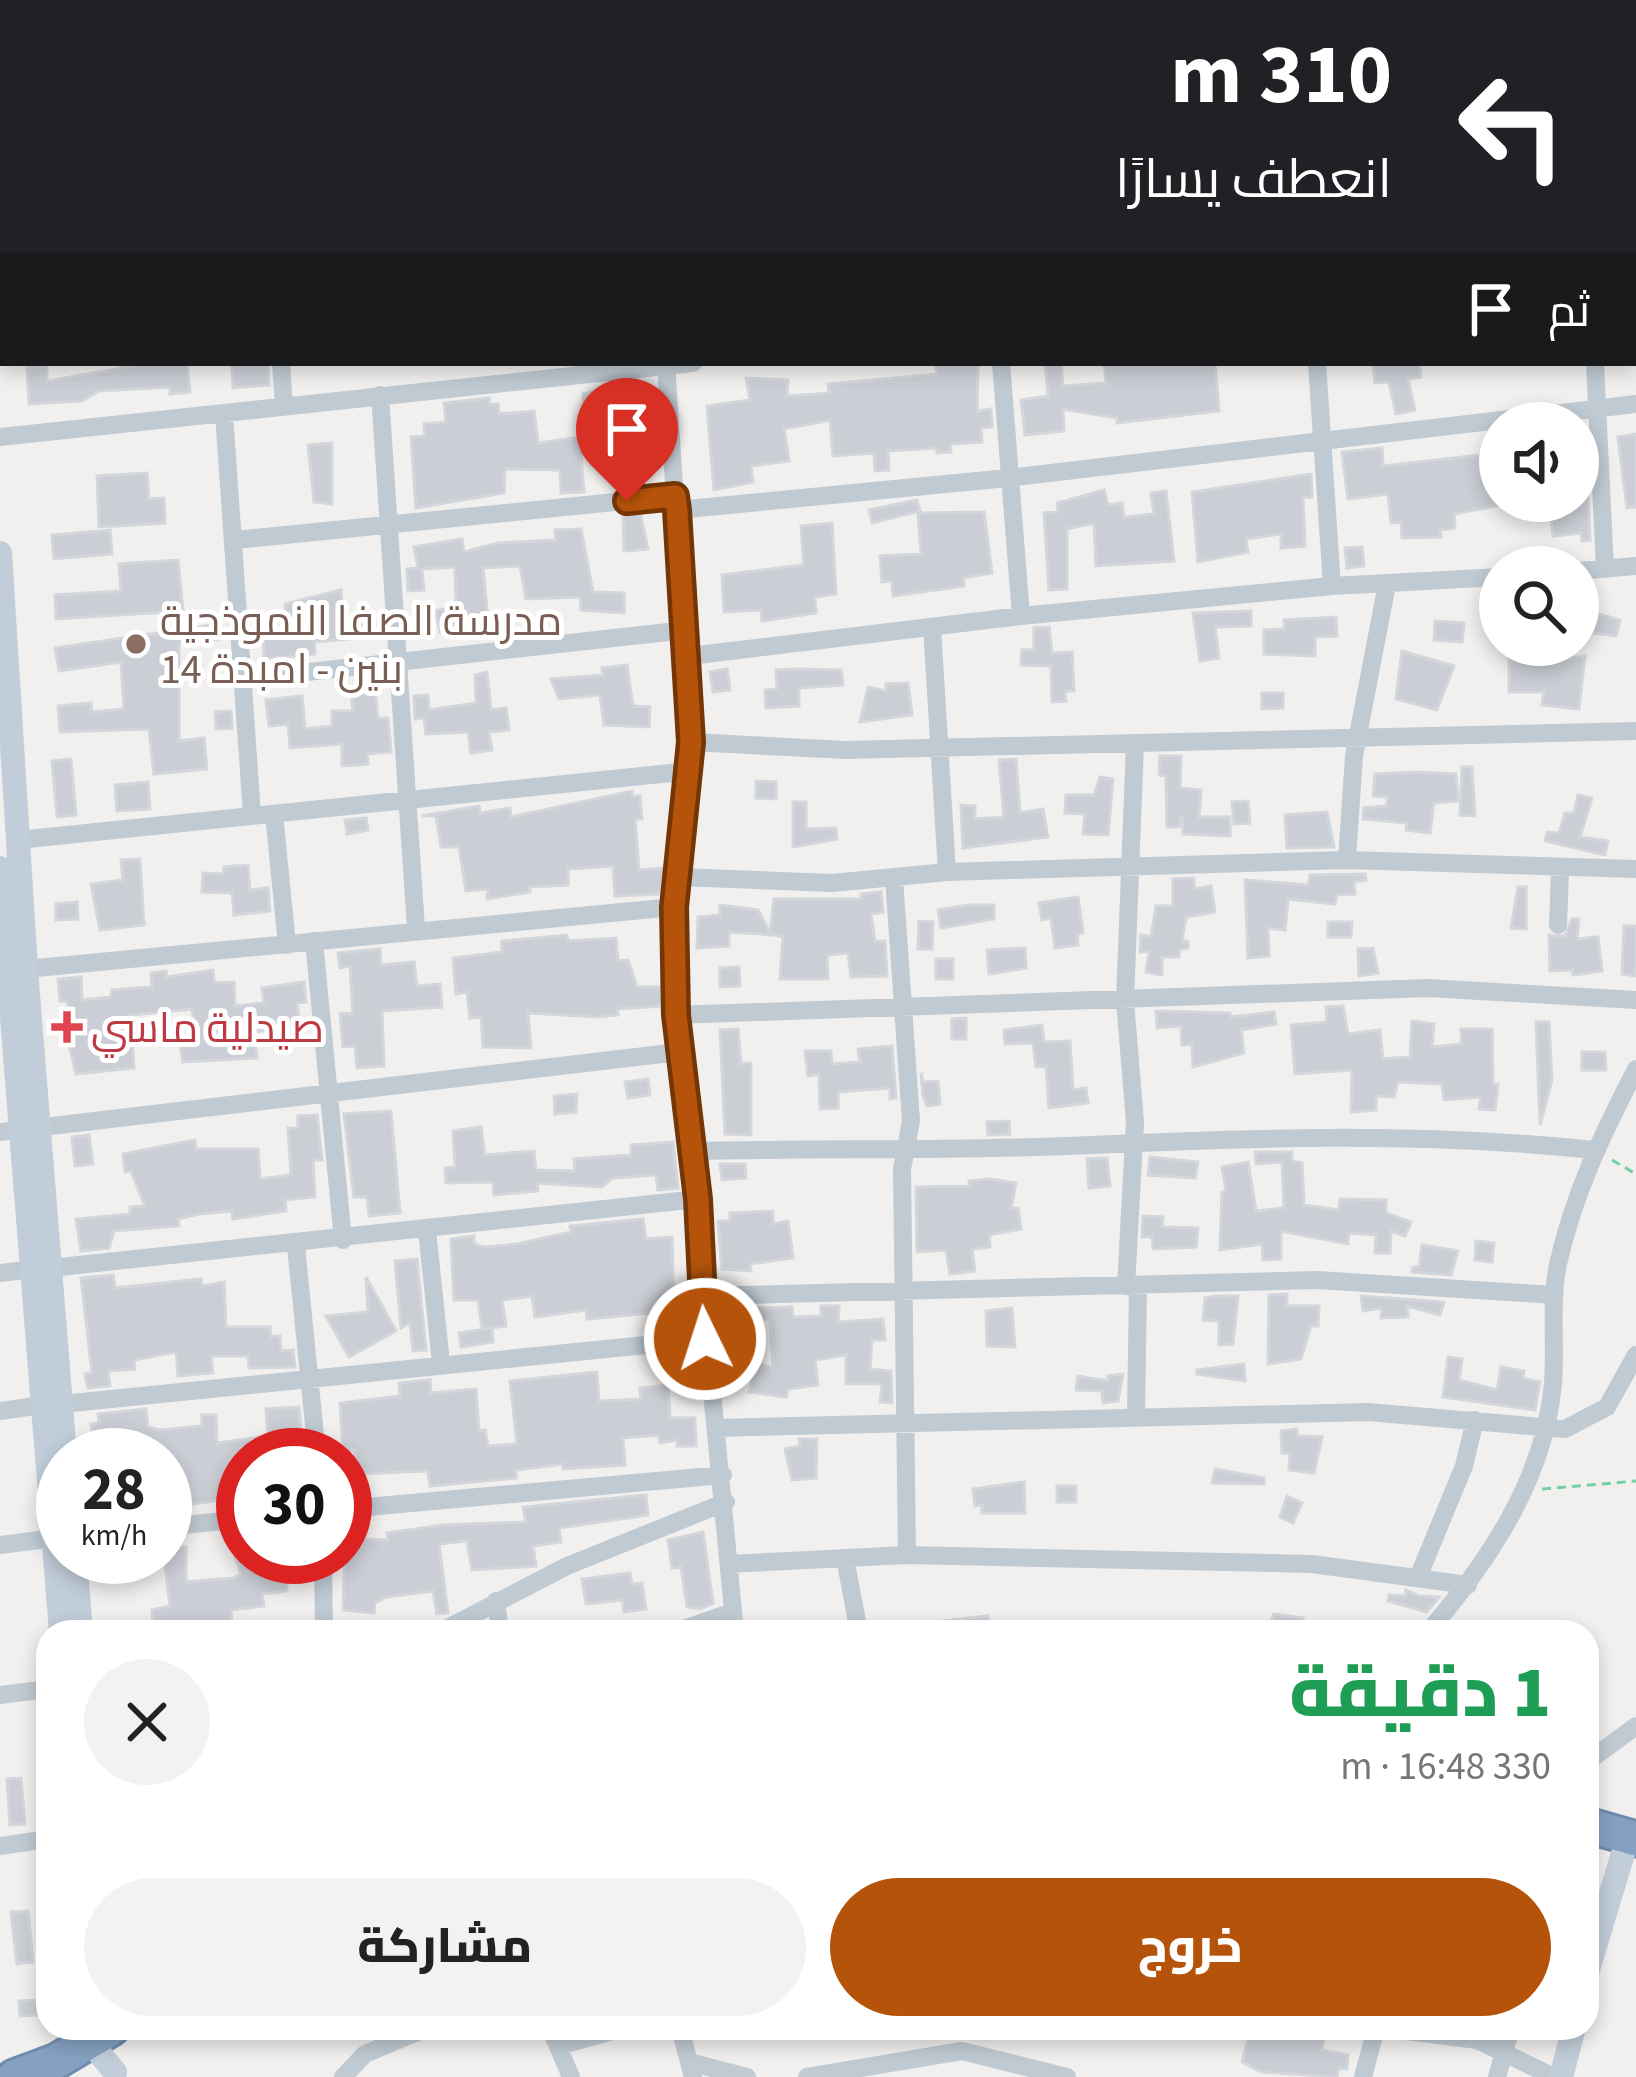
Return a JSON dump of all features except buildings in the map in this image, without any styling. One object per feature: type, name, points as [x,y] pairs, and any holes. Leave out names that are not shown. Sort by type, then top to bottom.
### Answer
[{"type":"highway","points":[[1599,1828],[1632,1838]]},
{"type":"highway","points":[[20,2074],[50,2048],[73,2040]]},
{"type":"main road","points":[[0,553],[4,683],[18,840],[11,971]]},
{"type":"main road","points":[[0,868],[20,1130],[42,1269],[53,1428]]},
{"type":"main road","points":[[52,1405],[58,1428]]},
{"type":"main road","points":[[58,1584],[61,1620]]},
{"type":"main road","points":[[77,1584],[80,1620]]},
{"type":"main road","points":[[1599,1920],[1632,1838]]},
{"type":"main road","points":[[102,2040],[116,2074]]},
{"type":"main road","points":[[1557,2077],[1570,2040]]},
{"type":"street","points":[[281,366],[284,406]]},
{"type":"street","points":[[0,437],[648,366]]},
{"type":"street","points":[[666,366],[689,656],[691,742],[674,907],[676,1015],[698,1199],[705,1339],[726,1502],[734,1620]]},
{"type":"street","points":[[1001,366],[1021,616]]},
{"type":"street","points":[[1317,366],[1332,586]]},
{"type":"street","points":[[1595,366],[1598,402]]},
{"type":"street","points":[[380,395],[416,928]]},
{"type":"street","points":[[1599,408],[1636,404]]},
{"type":"street","points":[[224,414],[253,815]]},
{"type":"street","points":[[235,540],[1008,478],[1479,422]]},
{"type":"street","points":[[1599,431],[1605,569]]},
{"type":"street","points":[[1599,570],[1636,566]]},
{"type":"street","points":[[689,656],[1021,616],[1332,586],[1479,578]]},
{"type":"street","points":[[1347,860],[1359,739],[1387,584]]},
{"type":"street","points":[[932,627],[947,872]]},
{"type":"street","points":[[245,679],[686,630]]},
{"type":"street","points":[[691,742],[832,750],[1636,731]]},
{"type":"street","points":[[1135,743],[1125,1001],[1134,1142],[1136,1415]]},
{"type":"street","points":[[18,840],[690,771]]},
{"type":"street","points":[[274,814],[287,945]]},
{"type":"street","points":[[678,877],[809,883],[947,872],[1347,860],[1559,871],[1636,869]]},
{"type":"street","points":[[1558,925],[1559,871]]},
{"type":"street","points":[[894,878],[905,1008],[908,1146],[902,1169],[908,1555]]},
{"type":"street","points":[[11,971],[416,928],[674,907]]},
{"type":"street","points":[[314,941],[343,1240]]},
{"type":"street","points":[[676,1015],[1428,988],[1636,1000]]},
{"type":"street","points":[[20,1130],[679,1052]]},
{"type":"street","points":[[1438,1620],[1468,1585],[1524,1490],[1546,1428],[1554,1295],[1593,1150],[1636,1070]]},
{"type":"street","points":[[692,1151],[1402,1136],[1593,1150]]},
{"type":"street","points":[[0,1274],[296,1246],[698,1199]]},
{"type":"street","points":[[427,1230],[441,1363]]},
{"type":"street","points":[[296,1246],[315,1428]]},
{"type":"street","points":[[702,1296],[1344,1280],[1554,1295]]},
{"type":"street","points":[[0,1411],[705,1339]]},
{"type":"street","points":[[716,1428],[1368,1412],[1546,1428],[1577,1426],[1607,1407],[1636,1355]]},
{"type":"street","points":[[1419,1575],[1464,1466],[1475,1420]]},
{"type":"street","points":[[372,1507],[723,1475]]},
{"type":"street","points":[[462,1620],[567,1566],[726,1502]]},
{"type":"street","points":[[0,1545],[36,1540]]},
{"type":"street","points":[[729,1564],[908,1555],[1312,1564],[1468,1585]]},
{"type":"street","points":[[845,1558],[857,1620]]},
{"type":"street","points":[[323,1584],[324,1620]]},
{"type":"street","points":[[496,1601],[498,1620]]},
{"type":"street","points":[[0,1694],[36,1690]]},
{"type":"street","points":[[1599,1753],[1636,1726]]},
{"type":"street","points":[[0,1846],[36,1841]]},
{"type":"street","points":[[343,2077],[364,2054],[398,2040]]},
{"type":"street","points":[[555,2040],[571,2077]]},
{"type":"street","points":[[683,2040],[691,2070],[747,2077]]},
{"type":"street","points":[[1363,2077],[1376,2040]]},
{"type":"street","points":[[1479,2040],[1557,2077]]},
{"type":"street","points":[[1497,2077],[1507,2040]]},
{"type":"street","points":[[807,2077],[962,2051],[1067,2077]]},
{"type":"path","points":[[1593,1150],[1636,1174]]},
{"type":"path","points":[[1524,1490],[1636,1481]]},
{"type":"place","name":"مدرسة الصفا النموذجية بنين - امبدة 14","points":[[136,644]]},
{"type":"place","name":"صيدلية ماسي","points":[[67,1027]]},
{"type":"route","points":[[627,501],[675,496],[677,510],[691,742],[674,907],[676,1015],[698,1199],[705,1339]]}]
